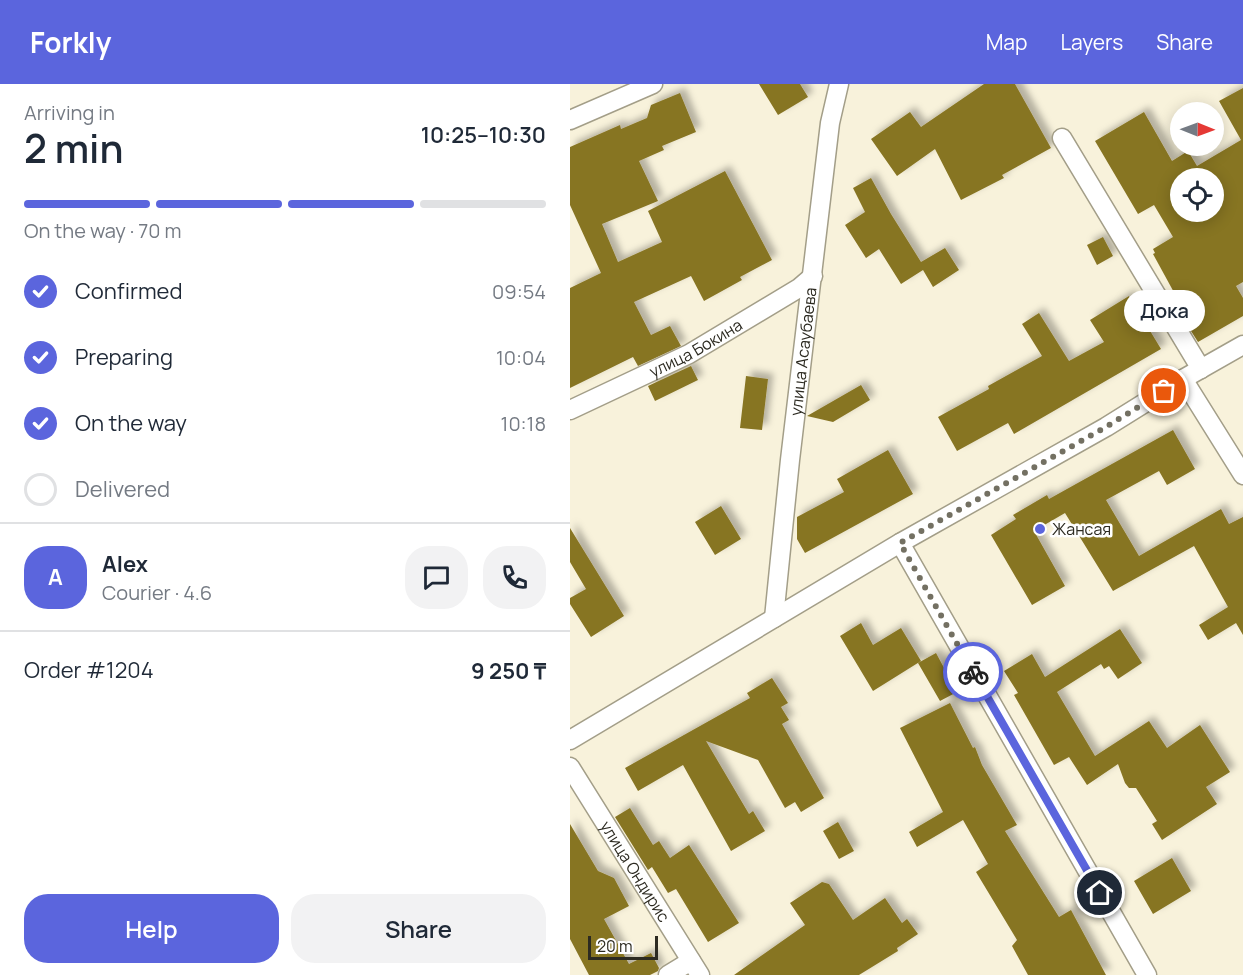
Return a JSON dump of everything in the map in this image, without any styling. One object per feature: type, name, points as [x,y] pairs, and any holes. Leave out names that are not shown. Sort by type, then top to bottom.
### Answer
[{"type":"street","points":[[570,120],[653,84]]},
{"type":"street","name":"улица Асаубаева","points":[[774,618],[790,460],[830,123],[839,84]]},
{"type":"street","points":[[1062,138],[1201,369]]},
{"type":"street","name":"улица Бокина","points":[[570,410],[689,354],[799,288],[813,276]]},
{"type":"street","points":[[570,740],[900,543],[1106,427],[1243,345]]},
{"type":"street","points":[[1183,379],[1243,475]]},
{"type":"street","points":[[900,543],[1147,975]]},
{"type":"street","name":"улица Ондирис","points":[[570,767],[695,968]]},
{"type":"street","points":[[668,975],[695,968]]},
{"type":"building","points":[[759,84],[800,84],[808,97],[778,115]]},
{"type":"building","points":[[984,84],[1015,84],[1051,148],[1002,175],[1004,178],[961,200],[935,149],[897,176],[871,139],[910,112],[921,127]]},
{"type":"building","points":[[1243,88],[1243,282],[1236,286],[1243,298],[1243,316],[1198,342],[1184,320],[1188,318],[1153,254],[1155,253],[1153,249],[1173,237],[1154,205],[1138,214],[1095,141],[1144,112],[1172,161],[1180,156],[1191,156],[1197,166],[1214,156],[1224,156],[1224,150],[1241,140],[1224,110],[1224,102],[1220,102]]},
{"type":"building","points":[[680,93],[696,132],[662,146],[664,150],[639,161],[658,201],[602,224],[618,262],[662,242],[648,211],[725,171],[772,260],[740,277],[742,280],[704,301],[691,276],[634,302],[651,335],[670,326],[681,346],[638,366],[633,357],[570,388],[570,288],[601,273],[570,205],[570,147],[620,125],[621,129],[647,118],[651,105]]},
{"type":"building","points":[[871,178],[921,262],[945,248],[959,270],[933,287],[923,270],[901,284],[879,249],[866,258],[845,225],[865,212],[853,188]]},
{"type":"building","points":[[1103,237],[1113,256],[1097,265],[1087,245]]},
{"type":"building","points":[[1129,296],[1161,349],[1014,434],[1008,423],[957,451],[938,417],[1042,356],[1022,324],[1039,313],[1069,361],[1104,342],[1090,320]]},
{"type":"building","points":[[691,366],[698,380],[655,401],[648,386]]},
{"type":"building","points":[[746,376],[768,379],[762,430],[740,428]]},
{"type":"building","points":[[861,385],[870,400],[833,422],[807,416]]},
{"type":"building","points":[[1173,430],[1195,469],[1167,485],[1159,471],[1106,500],[1139,556],[1221,509],[1229,524],[1243,517],[1243,635],[1236,623],[1208,640],[1199,625],[1228,607],[1194,546],[1113,591],[1065,513],[1034,531],[1065,586],[1032,605],[991,535],[1016,519],[1013,515],[1047,495],[1049,499]]},
{"type":"building","points":[[888,450],[913,494],[805,553],[797,539],[797,517],[844,492],[837,479]]},
{"type":"building","points":[[721,506],[741,539],[715,555],[695,522]]},
{"type":"building","points":[[570,528],[624,616],[591,637],[570,604],[570,598],[586,589],[570,562]]},
{"type":"building","points":[[861,623],[873,645],[901,628],[921,661],[873,691],[840,636]]},
{"type":"building","points":[[1120,629],[1142,663],[1118,679],[1109,666],[1104,669],[1101,664],[1057,692],[1095,756],[1149,721],[1167,748],[1200,725],[1230,772],[1206,787],[1217,804],[1162,840],[1152,824],[1157,821],[1136,788],[1129,788],[1125,783],[1118,764],[1087,785],[1069,757],[1054,765],[1014,695],[1018,693],[1004,671],[1032,654],[1045,677]]},
{"type":"building","points":[[936,653],[957,692],[940,701],[918,663]]},
{"type":"building","points":[[772,678],[788,703],[781,707],[789,720],[782,724],[824,798],[801,812],[795,802],[785,808],[758,760],[706,741],[749,814],[753,811],[765,831],[731,851],[683,765],[638,791],[625,768],[750,698],[747,693]]},
{"type":"building","points":[[950,703],[1017,825],[1005,831],[1059,917],[1071,910],[1106,975],[1028,975],[1012,946],[1017,940],[976,872],[988,864],[963,820],[917,847],[909,832],[943,812],[900,728]]},
{"type":"building","points":[[630,808],[653,845],[659,841],[670,858],[689,845],[739,923],[708,942],[676,889],[668,893],[652,867],[648,870],[615,817]]},
{"type":"building","points":[[838,822],[854,851],[839,859],[823,831]]},
{"type":"building","points":[[570,824],[598,871],[614,878],[629,906],[604,919],[629,964],[651,953],[659,968],[658,971],[650,975],[589,975],[570,939]]},
{"type":"building","points":[[1172,858],[1191,891],[1153,914],[1134,881]]},
{"type":"building","points":[[822,882],[829,884],[853,920],[885,898],[902,923],[907,919],[918,934],[897,948],[898,951],[859,975],[734,975],[805,925],[790,903]]},
{"type":"way so far","points":[[973,672],[900,543],[1106,427],[1164,391]]},
{"type":"place","name":"Дока","points":[[1164,391]]},
{"type":"place","name":"Жансая","points":[[1040,529]]},
{"type":"route","points":[[973,672],[1100,893]]}]
